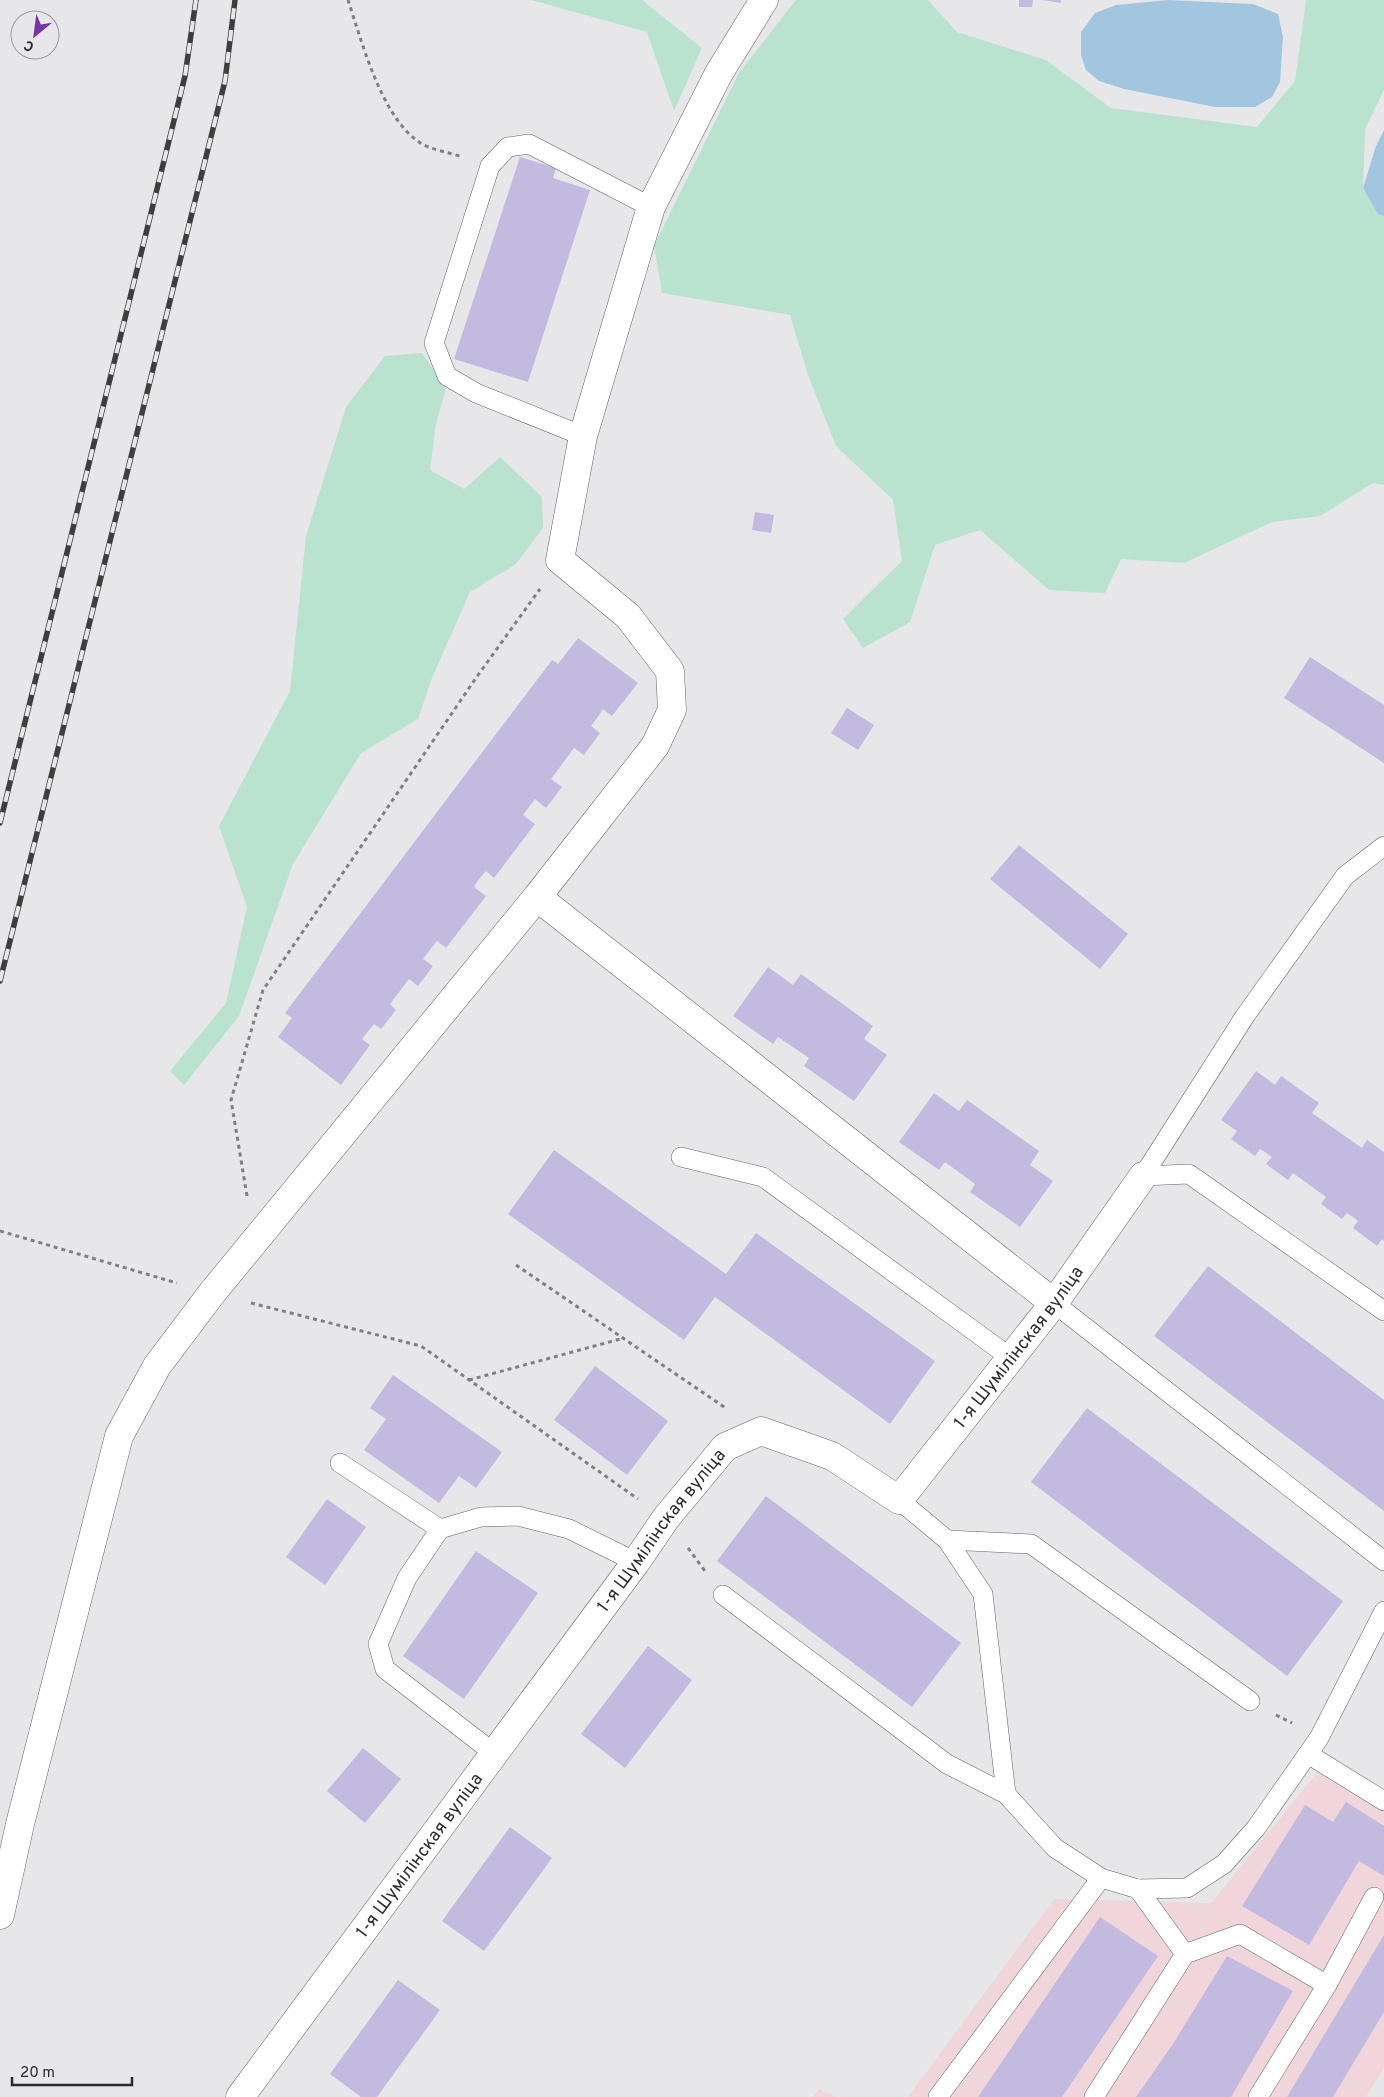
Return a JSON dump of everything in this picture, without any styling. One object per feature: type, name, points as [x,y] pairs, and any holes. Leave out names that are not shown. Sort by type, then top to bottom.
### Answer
[{"type":"street","points":[[0,1915],[20,1824],[119,1436],[157,1366],[212,1293],[537,898],[655,746],[672,710],[670,671],[628,616],[560,560],[583,436],[651,207],[719,73],[764,0]]},
{"type":"street","points":[[537,898],[1054,1303]]},
{"type":"street","name":"1-я Шумілінская вуліца","points":[[899,1500],[1054,1303],[1143,1176]]},
{"type":"street","points":[[761,1431],[832,1456],[899,1500]]},
{"type":"street","name":"1-я Шумілінская вуліца","points":[[240,2097],[495,1754],[636,1562],[666,1518],[725,1447],[761,1431]]},
{"type":"lane","points":[[583,436],[476,393],[447,376],[434,343],[490,166],[508,147],[529,144],[651,207]]},
{"type":"lane","points":[[1143,1176],[1244,1016],[1345,876],[1384,846]]},
{"type":"lane","points":[[681,1156],[763,1177],[1010,1358]]},
{"type":"lane","points":[[1143,1176],[1189,1174],[1384,1311]]},
{"type":"lane","points":[[1054,1303],[1384,1561]]},
{"type":"lane","points":[[340,1463],[440,1529]]},
{"type":"lane","points":[[899,1500],[947,1540],[983,1594],[1006,1794]]},
{"type":"lane","points":[[495,1754],[385,1670],[378,1644],[407,1578],[440,1529],[481,1517],[518,1516],[569,1529],[636,1562]]},
{"type":"lane","points":[[947,1540],[1030,1544],[1250,1701]]},
{"type":"lane","points":[[723,1595],[947,1764],[1006,1794],[1055,1848],[1100,1878],[1138,1889],[1187,1888],[1224,1864],[1256,1828],[1319,1738],[1384,1611]]},
{"type":"lane","points":[[1308,1754],[1384,1801]]},
{"type":"lane","points":[[938,2097],[1100,1878]]},
{"type":"lane","points":[[1138,1889],[1185,1954]]},
{"type":"lane","points":[[1258,2097],[1327,1985],[1374,1897]]},
{"type":"lane","points":[[1094,2097],[1185,1954],[1240,1934],[1327,1985]]},
{"type":"path","points":[[348,0],[366,55],[390,111],[419,142],[490,166]]},
{"type":"path","points":[[255,1243],[231,1100],[263,990],[478,675],[560,560]]},
{"type":"path","points":[[0,1231],[212,1293],[421,1346],[666,1518],[723,1595]]},
{"type":"path","points":[[516,1265],[761,1431]]},
{"type":"path","points":[[469,1380],[624,1338]]},
{"type":"path","points":[[1250,1701],[1319,1738]]},
{"type":"shaded area","points":[[1320,1769],[1384,1810],[1384,2068],[1366,2097],[908,2097],[1054,1899],[1211,1903]]},
{"type":"shaded area","points":[[819,2089],[837,2097],[813,2097]]},
{"type":"green space","points":[[531,0],[642,0],[702,48],[674,111],[647,32]]},
{"type":"green space","points":[[796,0],[928,0],[957,32],[1046,60],[1111,108],[1257,127],[1295,81],[1306,0],[1384,0],[1384,90],[1365,129],[1363,190],[1384,206],[1384,485],[1373,483],[1320,516],[1272,522],[1184,563],[1121,559],[1105,593],[1049,590],[980,530],[935,545],[910,622],[863,648],[843,619],[902,561],[893,500],[836,446],[808,375],[790,315],[662,293],[654,246],[739,73]]},
{"type":"green space","points":[[422,353],[446,388],[436,424],[430,470],[464,489],[500,457],[542,497],[543,528],[516,564],[470,592],[432,678],[418,719],[361,753],[293,864],[239,1016],[184,1085],[170,1071],[226,1003],[247,907],[219,826],[290,691],[306,536],[346,407],[385,356]]},
{"type":"water","points":[[1168,0],[1253,4],[1278,14],[1283,37],[1280,82],[1272,97],[1255,107],[1215,107],[1124,89],[1099,81],[1086,70],[1081,55],[1081,32],[1095,13],[1116,5]]},
{"type":"water","points":[[1384,130],[1384,216],[1378,214],[1363,188],[1376,146]]},
{"type":"building","points":[[1019,0],[1033,0],[1032,7],[1019,7]]},
{"type":"building","points":[[1042,0],[1061,0],[1061,3]]},
{"type":"building","points":[[520,157],[556,168],[553,178],[590,190],[528,382],[454,359]]},
{"type":"building","points":[[755,512],[774,515],[771,533],[752,530]]},
{"type":"building","points":[[578,638],[638,683],[612,716],[603,709],[591,726],[600,733],[584,755],[574,748],[551,779],[562,787],[546,808],[535,799],[523,815],[535,824],[494,878],[486,871],[479,879],[474,887],[486,896],[446,948],[437,941],[423,959],[433,966],[418,986],[409,979],[390,1004],[396,1010],[381,1029],[374,1024],[362,1039],[370,1045],[341,1085],[278,1037],[292,1018],[285,1013],[552,660],[558,664]]},
{"type":"building","points":[[1310,657],[1384,705],[1384,763],[1284,698]]},
{"type":"building","points":[[847,708],[874,725],[858,750],[831,733]]},
{"type":"building","points":[[1019,845],[1128,934],[1100,969],[990,879]]},
{"type":"building","points":[[768,967],[793,985],[801,974],[873,1026],[864,1039],[887,1055],[854,1101],[804,1066],[809,1058],[778,1037],[773,1044],[733,1016]]},
{"type":"building","points":[[1256,1071],[1275,1085],[1281,1076],[1319,1103],[1312,1113],[1362,1148],[1367,1140],[1384,1152],[1384,1241],[1382,1239],[1377,1246],[1353,1228],[1358,1221],[1353,1217],[1347,1213],[1342,1219],[1321,1204],[1326,1197],[1293,1173],[1288,1180],[1266,1164],[1272,1157],[1260,1149],[1255,1156],[1231,1139],[1237,1131],[1221,1120]]},
{"type":"building","points":[[934,1093],[959,1111],[967,1100],[1039,1151],[1030,1165],[1053,1181],[1020,1227],[970,1192],[975,1184],[945,1162],[939,1170],[899,1142]]},
{"type":"building","points":[[554,1150],[726,1274],[756,1233],[935,1361],[890,1424],[715,1297],[684,1340],[508,1214]]},
{"type":"building","points":[[1208,1266],[1384,1400],[1384,1511],[1154,1336]]},
{"type":"building","points":[[595,1366],[668,1421],[627,1475],[554,1420]]},
{"type":"building","points":[[393,1375],[502,1452],[476,1488],[459,1476],[439,1503],[364,1450],[386,1419],[370,1408]]},
{"type":"building","points":[[1087,1408],[1343,1601],[1287,1676],[1031,1482]]},
{"type":"building","points":[[766,1496],[961,1643],[912,1707],[717,1561]]},
{"type":"building","points":[[327,1499],[366,1527],[325,1585],[286,1557]]},
{"type":"building","points":[[476,1551],[538,1593],[464,1699],[403,1656]]},
{"type":"building","points":[[648,1646],[692,1680],[625,1768],[581,1734]]},
{"type":"building","points":[[363,1748],[401,1779],[365,1823],[327,1791]]},
{"type":"building","points":[[1346,1802],[1384,1826],[1384,1876],[1359,1861],[1309,1945],[1242,1906],[1305,1805],[1333,1822]]},
{"type":"building","points":[[510,1827],[552,1858],[484,1951],[442,1921]]},
{"type":"building","points":[[1100,1917],[1158,1956],[1062,2097],[978,2097]]},
{"type":"building","points":[[1384,1935],[1384,2012],[1333,2097],[1287,2097]]},
{"type":"building","points":[[1227,1956],[1293,1991],[1231,2097],[1136,2097],[1173,2044]]},
{"type":"building","points":[[398,1980],[440,2010],[377,2097],[361,2097],[330,2074]]},
{"type":"railway","points":[[0,823],[185,76],[196,0]]},
{"type":"railway","points":[[0,981],[225,81],[235,0]]}]
